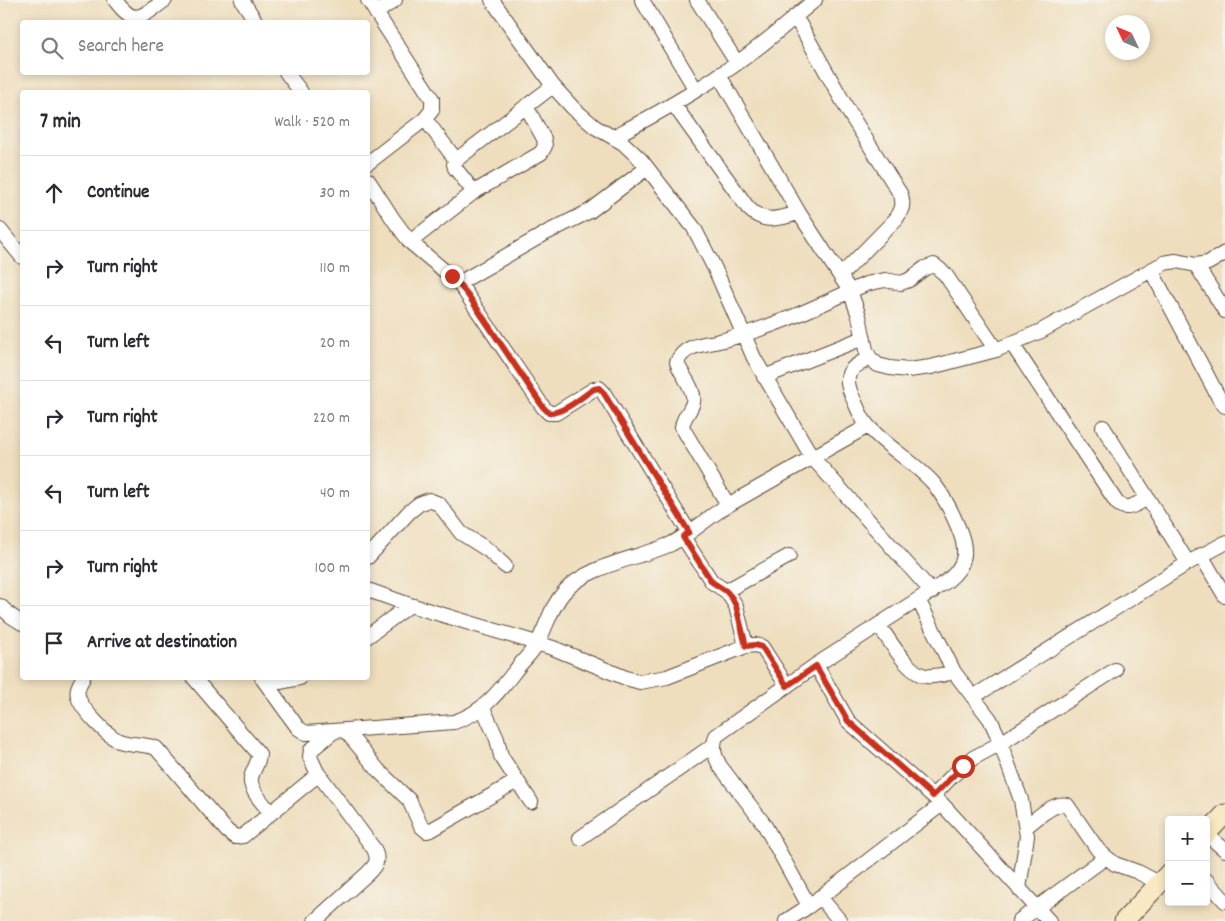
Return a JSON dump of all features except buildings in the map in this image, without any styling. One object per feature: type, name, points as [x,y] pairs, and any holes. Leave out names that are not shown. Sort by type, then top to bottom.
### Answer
[{"type":"street","points":[[116,0],[130,16],[140,17],[166,0]]},
{"type":"street","points":[[242,0],[255,20]]},
{"type":"street","points":[[368,0],[432,99],[432,110],[425,119],[370,161]]},
{"type":"street","points":[[376,13],[395,0]]},
{"type":"street","points":[[492,0],[553,86],[584,119],[631,150],[694,228],[715,269],[764,377],[812,457],[932,592]]},
{"type":"street","points":[[642,0],[696,90]]},
{"type":"street","points":[[697,0],[737,63]]},
{"type":"street","points":[[613,137],[674,104],[737,63],[771,38],[815,0]]},
{"type":"street","points":[[795,16],[850,114],[901,195],[904,203],[896,219],[840,276]]},
{"type":"street","points":[[288,75],[300,90]]},
{"type":"street","points":[[719,75],[799,213],[850,291],[859,316],[866,350],[870,358],[878,365],[908,370],[931,367],[996,350],[1041,331],[1164,263],[1176,262],[1196,265],[1208,263],[1225,254]]},
{"type":"street","points":[[474,192],[455,168],[456,160],[553,86]]},
{"type":"street","points":[[674,104],[748,208],[756,216],[764,219],[774,219],[799,213]]},
{"type":"street","points":[[410,242],[474,192],[541,153],[545,146],[544,139],[526,106]]},
{"type":"street","points":[[425,119],[456,160]]},
{"type":"street","points":[[459,283],[546,233],[590,211],[647,168]]},
{"type":"street","points":[[370,183],[410,242],[459,283],[543,407],[549,413],[556,413],[562,410],[594,389],[599,388],[603,392],[712,582],[726,591],[736,606],[746,646]]},
{"type":"street","points":[[0,230],[20,255]]},
{"type":"street","points":[[728,505],[682,427],[683,419],[694,398],[677,362],[680,354],[686,350],[699,345],[744,336],[874,281],[885,280],[901,283],[909,280],[925,268],[934,265],[945,274],[996,350]]},
{"type":"street","points":[[1196,265],[1225,311]]},
{"type":"street","points":[[1151,270],[1220,400],[1225,406]]},
{"type":"street","points":[[764,377],[863,338]]},
{"type":"street","points":[[1012,344],[1117,503],[1127,508],[1147,498]]},
{"type":"street","points":[[840,921],[815,902],[764,824],[720,766],[714,756],[712,746],[716,736],[816,666],[932,592],[958,573],[963,563],[962,535],[944,498],[922,472],[868,426],[860,415],[849,389],[849,374],[854,367],[870,358]]},
{"type":"street","points":[[263,680],[298,728],[306,733],[454,722],[470,717],[483,708],[537,644],[554,606],[565,590],[596,570],[670,544],[728,505],[868,426]]},
{"type":"street","points":[[1103,427],[1188,562]]},
{"type":"street","points":[[370,555],[409,512],[419,504],[429,500],[439,504],[461,533],[488,550],[504,566]]},
{"type":"street","points":[[973,697],[1188,562],[1225,543]]},
{"type":"street","points":[[1201,555],[1225,596]]},
{"type":"street","points":[[726,591],[789,556]]},
{"type":"street","points":[[370,591],[410,605],[552,648],[640,682],[667,677],[746,646],[755,645],[762,647],[787,686]]},
{"type":"street","points":[[919,601],[954,672],[990,719],[1001,743],[1021,800],[1027,836],[1019,889]]},
{"type":"street","points":[[370,635],[410,605]]},
{"type":"street","points":[[0,606],[20,622]]},
{"type":"street","points":[[879,626],[908,665],[920,674],[936,676],[954,672]]},
{"type":"street","points":[[816,666],[848,721],[937,800],[1049,921]]},
{"type":"street","points":[[786,921],[815,902],[937,800],[968,762],[1115,670]]},
{"type":"street","points":[[82,680],[77,693],[85,711],[116,739],[122,742],[145,744],[156,748],[227,831],[235,837],[243,836],[315,777],[317,772]]},
{"type":"street","points":[[196,680],[259,754],[259,761],[251,778],[252,786],[271,813]]},
{"type":"street","points":[[263,680],[281,682],[290,680]]},
{"type":"street","points":[[483,708],[497,739],[501,756],[532,802]]},
{"type":"street","points":[[316,921],[376,865],[378,857],[374,848],[317,772],[310,757],[311,750],[340,731]]},
{"type":"street","points":[[340,731],[408,800],[421,826],[427,831],[517,781]]},
{"type":"street","points":[[580,838],[712,746]]},
{"type":"street","points":[[1026,827],[1055,805],[1062,804],[1067,806],[1098,850],[1115,864],[1164,878],[1124,921]]},
{"type":"street","points":[[1210,830],[1225,814]]},
{"type":"street","points":[[1210,837],[1225,850]]},
{"type":"street","points":[[1020,921],[1106,857]]},
{"type":"street","points":[[1210,884],[1225,901]]},
{"type":"route","points":[[452,276],[468,295],[543,407],[549,413],[556,413],[562,410],[594,389],[599,388],[603,392],[689,532],[683,537],[712,582],[726,591],[732,598],[736,606],[746,646],[755,645],[762,647],[787,686],[816,666],[848,721],[933,796],[963,766]]}]
